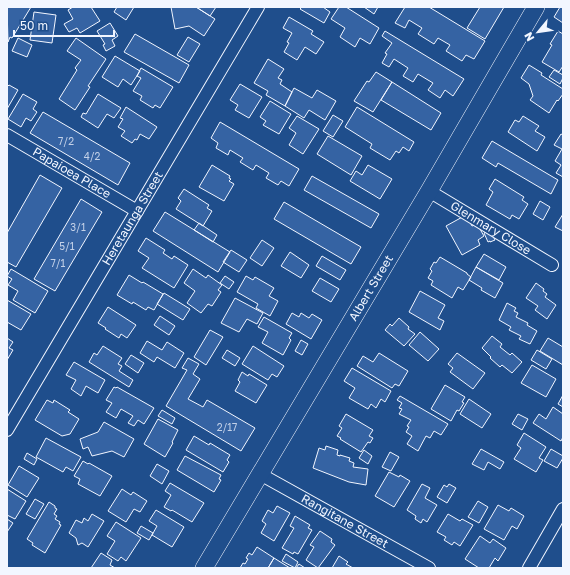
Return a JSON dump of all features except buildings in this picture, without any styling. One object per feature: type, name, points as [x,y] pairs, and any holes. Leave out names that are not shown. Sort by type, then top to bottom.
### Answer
[{"type":"street","name":"Heretaunga Street","points":[[7,430],[258,7]]},
{"type":"street","name":"Albert Street","points":[[204,568],[429,191],[536,7]]},
{"type":"street","name":"Papaioea Place","points":[[7,135],[137,211]]},
{"type":"street","name":"Glenmary Close","points":[[429,191],[552,265]]},
{"type":"street","name":"Rangitane Street","points":[[260,474],[429,568]]},
{"type":"street","points":[[529,568],[563,509]]}]
